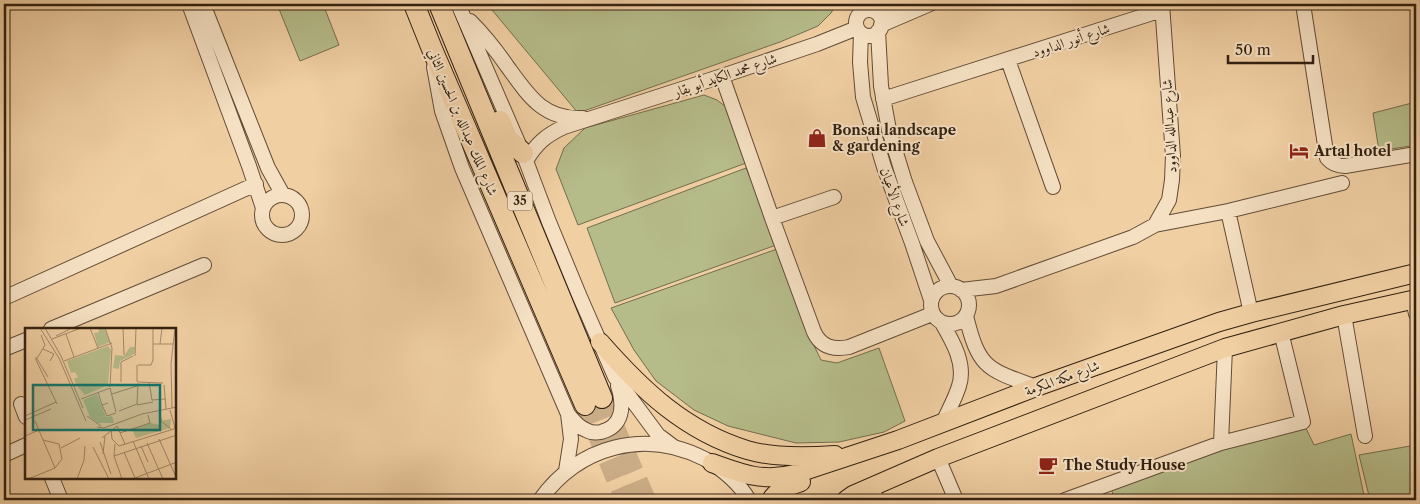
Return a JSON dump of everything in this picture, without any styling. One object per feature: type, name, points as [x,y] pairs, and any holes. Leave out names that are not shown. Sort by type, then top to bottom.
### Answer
[{"type":"highway","name":"شارع الملك عبدالله بن الحسين الثاني","points":[[414,4],[585,406]]},
{"type":"highway","name":"شارع الملك عبدالله بن الحسين الثاني","points":[[439,4],[585,406]]},
{"type":"highway","points":[[450,30],[468,53],[507,138],[524,157]]},
{"type":"main road","name":"شارع مكة المكرمة","points":[[712,463],[745,475],[779,478],[822,466],[898,440],[1036,387],[1219,322],[1251,312],[1416,273]]},
{"type":"main road","points":[[858,496],[938,458],[1225,348],[1344,315],[1415,304]]},
{"type":"main road","points":[[600,342],[622,368],[646,391],[678,417],[713,436],[748,450],[783,455],[853,454]]},
{"type":"main road","points":[[771,500],[782,489],[898,440]]},
{"type":"street","points":[[189,4],[256,184],[263,208],[262,220],[269,230],[281,235],[293,232],[301,222],[301,210],[294,199],[283,195],[271,198],[263,208]]},
{"type":"street","points":[[203,4],[268,168],[283,195]]},
{"type":"street","points":[[879,18],[873,10],[867,10],[862,12],[859,20],[870,35],[879,18],[904,4]]},
{"type":"street","points":[[879,18],[930,4]]},
{"type":"street","points":[[1302,4],[1327,158],[1337,166],[1345,166],[1416,154]]},
{"type":"street","name":"شارع أنور الداوود","points":[[883,99],[1008,60],[1162,7]]},
{"type":"street","name":"شارع عبدالله الداوود","points":[[1155,225],[1169,200],[1172,180],[1162,7]]},
{"type":"street","points":[[460,8],[616,377],[622,406],[617,424],[608,430],[596,433],[583,430],[585,406]]},
{"type":"street","name":"شارع محمد الكايد أبو بقار","points":[[460,8],[537,104],[563,116],[591,117]]},
{"type":"street","name":"شارع الأعيان","points":[[879,18],[883,99],[889,130],[905,182],[927,241],[956,288]]},
{"type":"street","name":"شارع الأعيان","points":[[859,20],[860,70],[863,98],[884,167],[935,312],[953,342],[960,360],[960,385],[943,422]]},
{"type":"street","name":"شارع محمد الكايد أبو بقار","points":[[524,157],[548,134],[564,127],[591,117],[655,99],[817,44],[859,20]]},
{"type":"street","points":[[1008,60],[1053,187]]},
{"type":"street","points":[[722,76],[772,218],[818,340],[827,347],[838,349],[849,347],[935,312]]},
{"type":"street","points":[[935,312],[938,289],[996,286],[1133,237],[1155,225],[1228,211],[1342,183]]},
{"type":"street","points":[[4,298],[256,184]]},
{"type":"street","points":[[772,218],[834,197]]},
{"type":"street","points":[[1228,211],[1251,312]]},
{"type":"street","points":[[53,328],[204,265]]},
{"type":"street","points":[[935,312],[955,324],[961,321],[967,311],[996,286]]},
{"type":"street","points":[[956,288],[968,300],[967,311],[975,350],[984,363],[1000,374],[1036,387]]},
{"type":"street","points":[[1344,315],[1364,436]]},
{"type":"street","points":[[1065,500],[1221,443],[1303,422],[1282,332]]},
{"type":"street","points":[[4,349],[25,340]]},
{"type":"street","points":[[1221,443],[1225,348]]},
{"type":"street","points":[[616,377],[658,435],[674,447]]},
{"type":"street","points":[[566,471],[571,439],[585,406]]},
{"type":"street","points":[[540,500],[566,471],[582,460],[599,452],[636,444],[656,444],[674,447],[694,454],[712,463],[730,477],[749,500]]},
{"type":"street","points":[[4,455],[25,445]]},
{"type":"street","points":[[938,458],[956,500]]},
{"type":"street","points":[[52,479],[59,499]]},
{"type":"green space","points":[[277,4],[323,4],[339,45],[300,61]]},
{"type":"green space","points":[[487,4],[836,4],[831,13],[818,26],[780,42],[578,113]]},
{"type":"green space","points":[[704,95],[717,100],[730,110],[746,163],[578,225],[556,169],[564,148],[585,128]]},
{"type":"green space","points":[[1416,102],[1416,145],[1379,151],[1373,113]]},
{"type":"green space","points":[[746,168],[779,244],[615,303],[587,228]]},
{"type":"green space","points":[[777,249],[805,327],[821,360],[837,363],[879,348],[905,421],[884,432],[839,442],[796,443],[728,426],[694,410],[656,381],[634,350],[611,308]]},
{"type":"green space","points":[[1303,422],[1314,445],[1351,434],[1365,500],[1115,500],[1109,483]]},
{"type":"green space","points":[[1416,445],[1416,494],[1370,500],[1359,455]]},
{"type":"tunnel","points":[[602,398],[646,500]]},
{"type":"tunnel","points":[[585,405],[625,500]]},
{"type":"place","name":"Bonsai landscape & gardening","points":[[817,138]]},
{"type":"place","name":"Artal hotel","points":[[1299,151]]},
{"type":"place","name":"The Study House","points":[[1048,465]]}]
